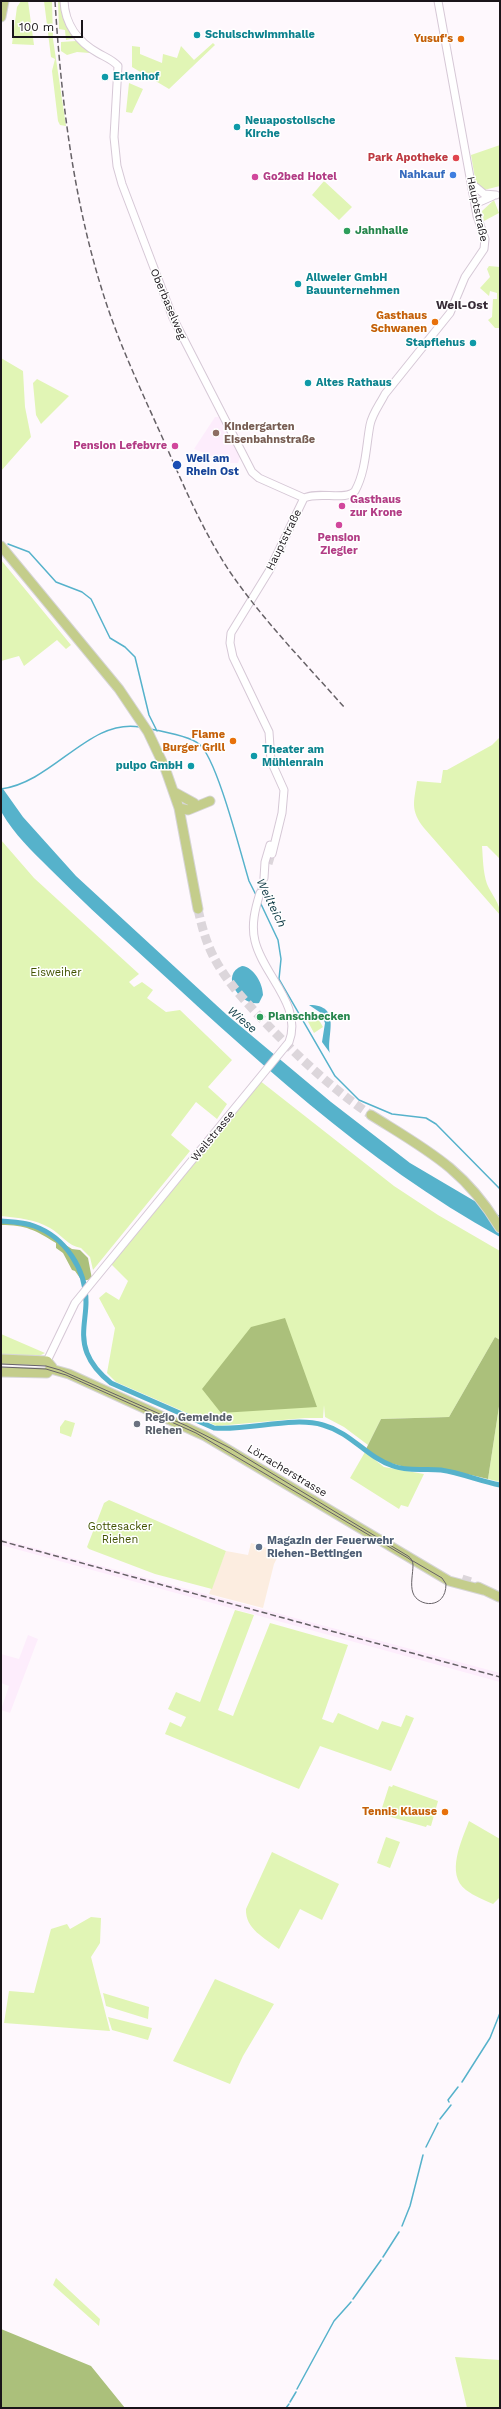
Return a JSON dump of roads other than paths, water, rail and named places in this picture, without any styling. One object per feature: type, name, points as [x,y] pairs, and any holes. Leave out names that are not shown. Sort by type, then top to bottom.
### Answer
[{"type":"main road","points":[[1,17],[4,1]]},
{"type":"main road","points":[[1,546],[115,684],[146,728],[174,792],[179,808],[185,831],[198,909]]},
{"type":"main road","points":[[174,792],[194,806]]},
{"type":"main road","points":[[179,808],[207,802]]},
{"type":"main road","points":[[185,831],[194,806]]},
{"type":"main road","points":[[371,1115],[437,1156],[470,1184],[500,1228]]},
{"type":"main road","name":"Lörracherstrasse","points":[[1,1359],[49,1365],[200,1434],[412,1560],[440,1573],[462,1579]]},
{"type":"main road","name":"Lörracherstrasse","points":[[1,1372],[47,1373],[49,1365]]},
{"type":"main road","name":"Lörracherstrasse","points":[[440,1573],[450,1581],[474,1585],[499,1597]]},
{"type":"street","name":"Oberbaselweg","points":[[64,1],[68,23],[78,38],[86,46],[118,66],[114,137],[117,166],[122,184],[173,318],[252,472],[259,478],[304,498]]},
{"type":"street","name":"Hauptstraße","points":[[272,854],[283,804],[283,785],[272,761],[269,732],[233,657],[230,638],[233,627],[269,571],[304,498],[314,495],[347,495],[355,491],[364,462],[370,423],[377,409],[385,394],[450,313],[465,277],[484,249],[485,239],[475,204],[438,1]]},
{"type":"street","points":[[472,184],[484,194],[498,194]]},
{"type":"street","points":[[475,204],[498,194]]},
{"type":"street","name":"Hauptstraße","points":[[269,864],[264,879],[265,862],[270,844],[277,833]]},
{"type":"street","name":"Weilstrasse","points":[[49,1365],[72,1308],[90,1284],[284,1050],[292,1033],[293,1020],[255,941],[253,921],[259,898]]},
{"type":"water","name":"Wiese","points":[[1,786],[23,817],[76,876],[227,1015],[331,1102],[410,1163],[500,1216],[500,1237],[450,1207],[355,1141],[265,1067],[92,909],[36,855],[12,828],[2,813]]},
{"type":"water","points":[[242,966],[250,969],[260,981],[263,995],[259,1003],[252,1003],[245,1000],[235,989],[232,982],[232,976],[235,970]]},
{"type":"water","points":[[309,1005],[320,1006],[330,1015],[330,1053],[322,1042],[325,1023],[321,1013]]},
{"type":"waterway","points":[[8,544],[29,552],[56,582],[82,592],[91,599],[110,638],[125,647],[135,657],[149,715],[157,731]]},
{"type":"waterway","name":"Weilteich","points":[[1,789],[20,784],[38,775],[104,732],[122,727],[140,727]]},
{"type":"waterway","name":"Weilteich","points":[[150,729],[195,741],[206,753],[221,787],[249,881],[256,895]]},
{"type":"waterway","name":"Weilteich","points":[[260,902],[278,940],[281,959],[279,979],[335,1076],[359,1100],[392,1114],[426,1118],[436,1124],[500,1189]]},
{"type":"waterway","points":[[1,1221],[18,1222],[34,1226],[45,1231],[64,1246],[72,1256],[78,1266],[85,1290],[86,1302],[84,1340],[87,1353],[97,1370],[111,1383],[214,1428],[241,1428],[298,1422],[323,1425],[351,1439],[375,1457],[393,1466],[405,1469],[441,1470],[500,1485]]},
{"type":"waterway","points":[[462,2082],[490,2038],[500,2013]]},
{"type":"waterway","points":[[449,2102],[448,2100],[458,2087]]},
{"type":"waterway","points":[[440,2119],[451,2105]]},
{"type":"waterway","points":[[426,2147],[438,2123]]},
{"type":"waterway","points":[[402,2226],[410,2206],[423,2155]]},
{"type":"waterway","points":[[383,2257],[399,2232]]},
{"type":"waterway","points":[[353,2299],[381,2260]]},
{"type":"waterway","points":[[297,2389],[334,2321],[351,2302]]},
{"type":"waterway","points":[[290,2402],[296,2392]]},
{"type":"waterway","points":[[286,2408],[289,2404]]},
{"type":"tunnel","points":[[269,864],[272,854]]},
{"type":"tunnel","points":[[260,893],[263,881]]},
{"type":"tunnel","points":[[198,909],[205,937],[213,957],[238,992],[301,1058],[342,1094],[371,1115]]},
{"type":"tunnel","points":[[462,1579],[474,1583]]},
{"type":"tram line","points":[[1,1364],[46,1366],[60,1370],[187,1426],[230,1448],[409,1557],[412,1560],[412,1561],[413,1562],[412,1590],[416,1598],[420,1601],[431,1604],[442,1598],[445,1592],[446,1584],[442,1578],[412,1561],[196,1433],[66,1375],[46,1369],[1,1367]]},
{"type":"railway","points":[[55,1],[65,111],[83,219],[108,309],[138,384],[202,523],[230,572],[256,607],[344,707]]},
{"type":"railway","points":[[1,1541],[500,1677]]},
{"type":"place","name":"Schulschwimmhalle","points":[[197,35]]},
{"type":"place","name":"Yusuf's","points":[[461,39]]},
{"type":"place","name":"Erlenhof","points":[[105,77]]},
{"type":"place","name":"Neuapostolische Kirche","points":[[237,127]]},
{"type":"place","name":"Park Apotheke","points":[[456,158]]},
{"type":"place","name":"Nahkauf","points":[[453,175]]},
{"type":"place","name":"Go2bed Hotel","points":[[255,177]]},
{"type":"place","name":"Jahnhalle","points":[[347,231]]},
{"type":"place","name":"Allweier GmbH Bauunternehmen","points":[[298,284]]},
{"type":"place","name":"Gasthaus Schwanen","points":[[435,322]]},
{"type":"place","name":"Stapflehus","points":[[473,343]]},
{"type":"place","name":"Altes Rathaus","points":[[308,383]]},
{"type":"place","name":"Kindergarten Eisenbahnstraße","points":[[216,433]]},
{"type":"place","name":"Pension Lefebvre","points":[[175,446]]},
{"type":"place","name":"Weil am Rhein Ost","points":[[177,465]]},
{"type":"place","name":"Gasthaus zur Krone","points":[[342,506]]},
{"type":"place","name":"Pension Ziegler","points":[[339,525]]},
{"type":"place","name":"Flame Burger Grill","points":[[233,741]]},
{"type":"place","name":"Theater am Mühlenrain","points":[[254,756]]},
{"type":"place","name":"pulpo GmbH","points":[[191,766]]},
{"type":"place","name":"Planschbecken","points":[[260,1017]]},
{"type":"place","name":"Regio Gemeinde Riehen","points":[[137,1424]]},
{"type":"place","name":"Magazin der Feuerwehr Riehen-Bettingen","points":[[259,1547]]},
{"type":"place","name":"Tennis Klause","points":[[445,1812]]},
{"type":"district","name":"Weil-Ost","points":[[462,305]]},
{"type":"park label","name":"Eisweiher","points":[[56,973]]},
{"type":"park label","name":"Gottesacker Riehen","points":[[120,1533]]}]
